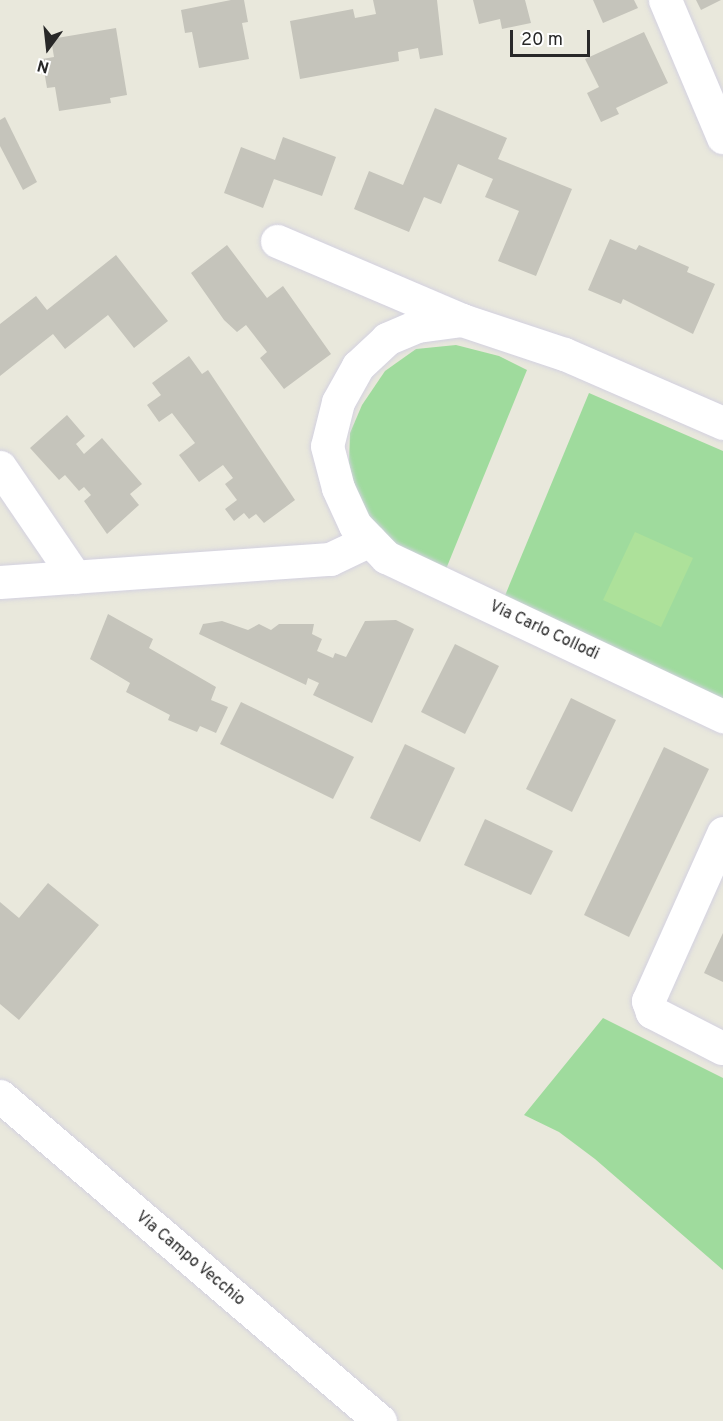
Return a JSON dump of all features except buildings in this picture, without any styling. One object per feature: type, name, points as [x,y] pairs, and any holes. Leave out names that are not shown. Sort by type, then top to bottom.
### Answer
[{"type":"street","points":[[665,0],[723,137]]},
{"type":"street","name":"Via Carlo Collodi","points":[[277,241],[462,320],[564,354],[723,423]]},
{"type":"street","name":"Via Carlo Collodi","points":[[462,320],[417,326],[387,339],[358,366],[338,402],[327,446],[342,497],[355,525],[386,557],[723,716]]},
{"type":"street","points":[[0,467],[75,577]]},
{"type":"street","points":[[0,582],[330,560],[370,540]]},
{"type":"street","points":[[722,1048],[652,1012],[648,1001],[723,833]]},
{"type":"street","name":"Via Campo Vecchio","points":[[0,1096],[380,1421]]},
{"type":"green space","points":[[456,345],[499,356],[527,370],[446,569],[393,543],[371,524],[356,494],[349,463],[350,433],[362,405],[385,371],[416,349]]},
{"type":"green space","points":[[589,393],[723,451],[723,704],[504,598]]},
{"type":"green space","points":[[635,532],[693,558],[661,627],[603,600]]},
{"type":"green space","points":[[603,1018],[723,1078],[723,1270],[595,1159],[559,1132],[524,1115]]}]
